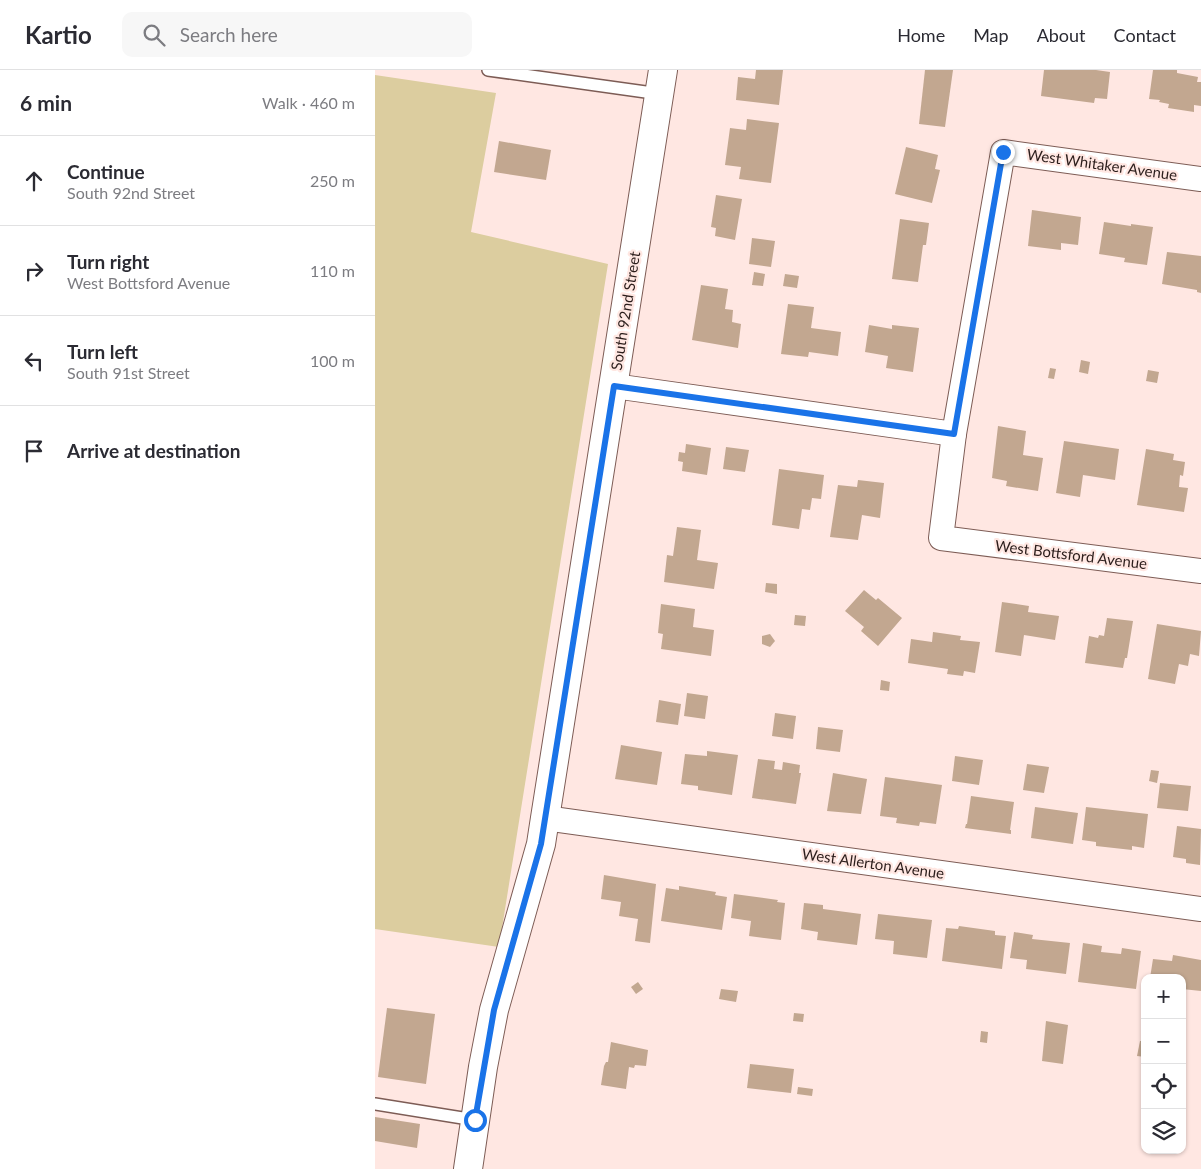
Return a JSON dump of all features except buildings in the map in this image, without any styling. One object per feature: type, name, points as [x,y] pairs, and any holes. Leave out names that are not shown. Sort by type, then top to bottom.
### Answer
[{"type":"main road","name":"South 92nd Street","points":[[468,1169],[494,1010],[538,854],[545,818],[662,82]]},
{"type":"street","name":"West Whitaker Avenue","points":[[954,434],[1003,152],[1201,178]]},
{"type":"street","points":[[614,386],[954,434]]},
{"type":"street","name":"West Bottsford Avenue","points":[[954,434],[941,538],[1201,571]]},
{"type":"street","name":"West Allerton Avenue","points":[[545,818],[1201,909]]},
{"type":"lane","points":[[488,70],[662,82]]},
{"type":"lane","points":[[375,1104],[475,1120]]},
{"type":"shaded area","points":[[375,75],[496,93],[471,232],[608,264],[499,947],[375,929]]},
{"type":"route","points":[[475,1120],[494,1010],[541,844],[614,386],[954,434],[1003,152]]}]
